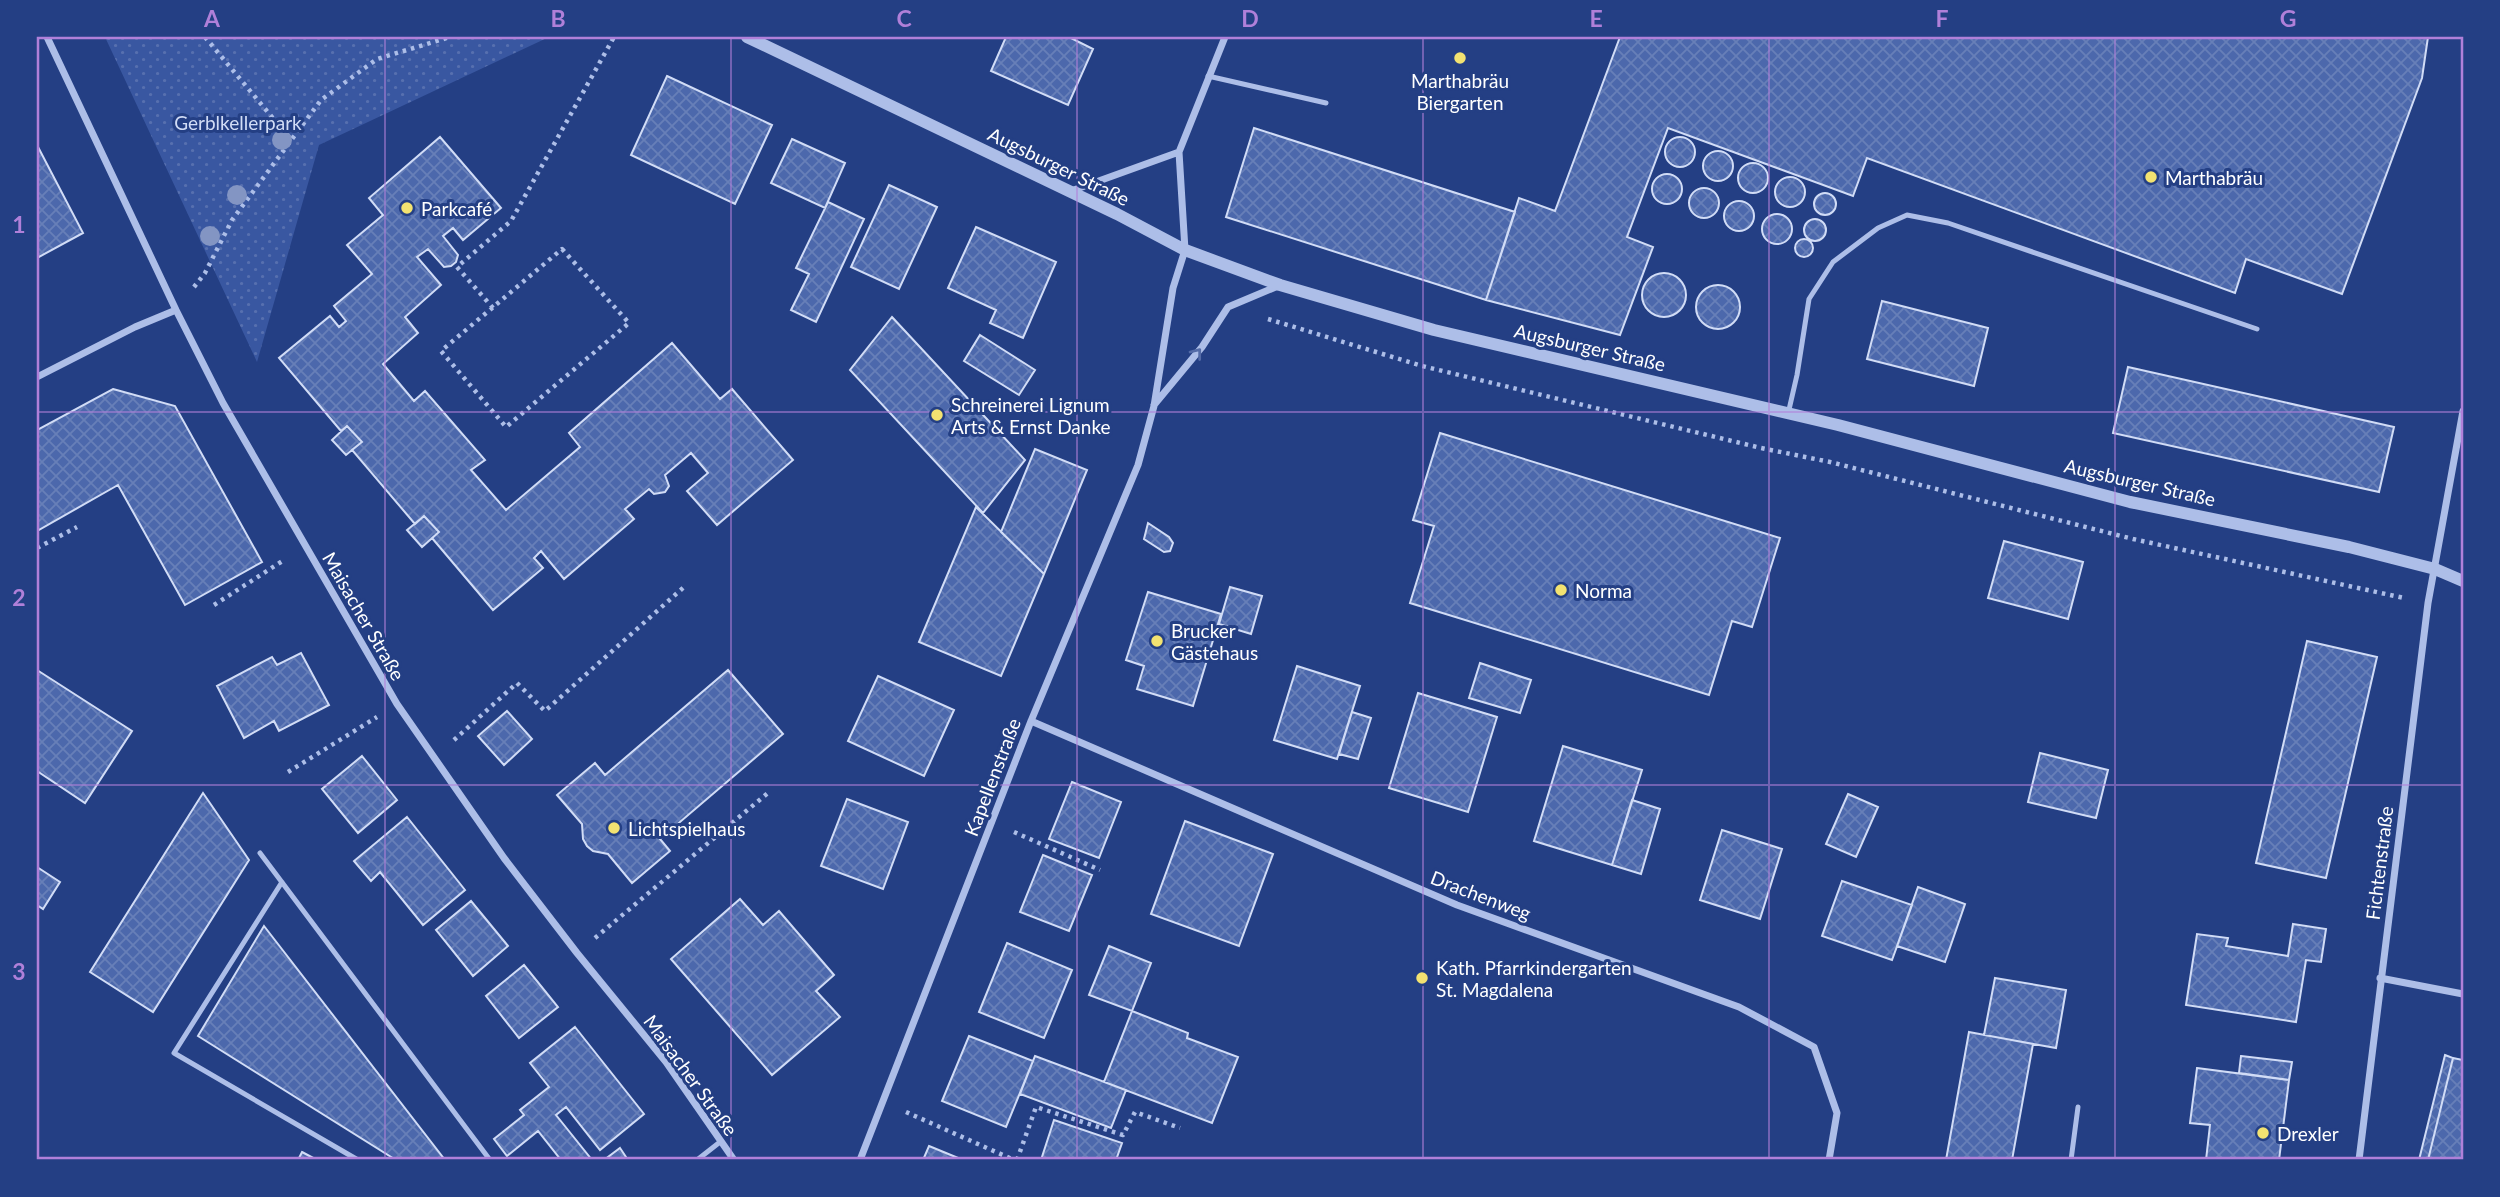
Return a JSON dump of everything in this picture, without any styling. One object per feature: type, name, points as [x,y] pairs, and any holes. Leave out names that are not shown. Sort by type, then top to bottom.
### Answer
[{"type":"street","name":"Maisacher Straße","points":[[47,37],[223,403],[397,704],[504,858],[666,1062],[734,1160]]},
{"type":"street","name":"Augsburger Straße","points":[[747,37],[1069,191],[1185,250],[1280,285],[1434,330],[1788,414],[2130,502],[2349,547],[2435,569],[2463,581]]},
{"type":"street","points":[[1185,250],[1179,152],[1225,37]]},
{"type":"street","points":[[1069,191],[1179,152]]},
{"type":"street","name":"Kapellenstraße","points":[[860,1160],[1031,722],[1130,486],[1154,405],[1173,288],[1185,250]]},
{"type":"street","points":[[1228,307],[1280,285]]},
{"type":"street","name":"Kapellenstraße","points":[[1154,405],[1202,347],[1228,307]]},
{"type":"street","points":[[37,377],[135,327],[176,310]]},
{"type":"street","name":"Fichtenstraße","points":[[2359,1160],[2428,603],[2463,411]]},
{"type":"street","name":"Drachenweg","points":[[1031,722],[1457,905],[1740,1007],[1814,1047],[1836,1113],[1829,1160]]},
{"type":"street","points":[[2380,978],[2463,994]]},
{"type":"lane","points":[[1208,76],[1326,103]]},
{"type":"lane","points":[[1788,414],[1810,299],[1833,262],[1878,228],[1907,215],[1948,223],[2256,329]]},
{"type":"lane","points":[[260,853],[490,1160]]},
{"type":"lane","points":[[282,882],[174,1054],[358,1160]]},
{"type":"lane","points":[[2071,1160],[2078,1107]]},
{"type":"lane","points":[[697,1160],[720,1142]]},
{"type":"path","points":[[205,37],[292,141]]},
{"type":"path","points":[[176,310],[205,273],[232,220],[321,100],[377,59],[450,37]]},
{"type":"path","points":[[493,308],[457,267],[511,221],[614,37]]},
{"type":"path","points":[[562,249],[629,323],[506,427],[441,351],[493,308],[562,249]]},
{"type":"path","points":[[1228,307],[1435,369],[1771,451],[1830,462],[2133,539],[2428,603]]},
{"type":"path","points":[[37,548],[77,527]]},
{"type":"path","points":[[214,605],[305,546]]},
{"type":"path","points":[[435,758],[517,683],[545,711],[684,587]]},
{"type":"path","points":[[288,772],[397,704]]},
{"type":"path","points":[[577,953],[769,792]]},
{"type":"path","points":[[992,822],[1100,870]]},
{"type":"path","points":[[883,1101],[1015,1160],[1036,1107],[1123,1135],[1135,1112],[1180,1128]]},
{"type":"green space","name":"Gerblkellerpark","points":[[105,37],[549,37],[319,145],[257,362]]},
{"type":"building","points":[[1006,37],[1069,37],[1093,49],[1068,105],[991,71]]},
{"type":"building","name":"Marthabräu","points":[[1620,37],[2428,37],[2422,78],[2342,294],[2246,259],[2235,293],[1867,158],[1853,196],[1668,128],[1627,237],[1653,247],[1620,335],[1486,300],[1519,198],[1555,211]]},
{"type":"building","points":[[667,76],[772,125],[735,204],[631,155]]},
{"type":"building","points":[[1254,128],[1515,212],[1486,300],[1226,217]]},
{"type":"building","points":[[440,137],[501,208],[463,240],[453,228],[443,236],[458,255],[451,266],[444,267],[428,249],[417,257],[441,285],[405,317],[418,333],[383,364],[414,401],[425,391],[485,460],[471,470],[506,510],[580,447],[569,433],[672,343],[720,399],[732,389],[793,460],[717,525],[687,491],[708,473],[691,453],[665,475],[669,486],[665,492],[654,494],[649,489],[625,509],[634,519],[564,579],[541,551],[534,558],[543,568],[493,610],[432,538],[439,532],[424,516],[415,524],[352,450],[362,442],[347,426],[341,431],[279,358],[330,316],[339,327],[346,321],[334,306],[372,274],[347,245],[383,215],[369,198]]},
{"type":"building","points":[[1680,137],[1691,141],[1695,152],[1691,163],[1680,167],[1669,163],[1665,152],[1669,141]]},
{"type":"building","points":[[792,139],[845,163],[825,208],[771,183]]},
{"type":"building","points":[[37,145],[83,233],[37,258]]},
{"type":"building","points":[[1718,151],[1729,155],[1733,166],[1729,177],[1718,181],[1707,177],[1703,166],[1707,155]]},
{"type":"building","points":[[1753,163],[1764,167],[1768,178],[1764,189],[1753,193],[1742,189],[1738,178],[1742,167]]},
{"type":"building","points":[[1667,174],[1678,178],[1682,189],[1678,200],[1667,204],[1656,200],[1652,189],[1656,178]]},
{"type":"building","points":[[1790,177],[1801,181],[1805,192],[1801,203],[1790,207],[1779,203],[1775,192],[1779,181]]},
{"type":"building","points":[[889,185],[937,207],[899,289],[851,267]]},
{"type":"building","points":[[1704,188],[1715,192],[1719,203],[1715,214],[1704,218],[1693,214],[1689,203],[1693,192]]},
{"type":"building","points":[[1825,193],[1833,196],[1836,204],[1833,212],[1825,215],[1817,212],[1814,204],[1817,196]]},
{"type":"building","points":[[1739,201],[1750,205],[1754,216],[1750,227],[1739,231],[1728,227],[1724,216],[1728,205]]},
{"type":"building","points":[[828,202],[864,219],[816,322],[791,310],[809,274],[796,268]]},
{"type":"building","points":[[1777,214],[1788,218],[1792,229],[1788,240],[1777,244],[1766,240],[1762,229],[1766,218]]},
{"type":"building","points":[[1815,219],[1823,222],[1826,230],[1823,238],[1815,241],[1807,238],[1804,230],[1807,222]]},
{"type":"building","points":[[976,227],[1056,262],[1023,338],[990,323],[996,310],[948,288]]},
{"type":"building","points":[[1800,239],[1808,239],[1813,248],[1811,255],[1800,257],[1795,252],[1795,244]]},
{"type":"building","points":[[1664,273],[1679,280],[1686,295],[1679,310],[1664,317],[1649,310],[1642,295],[1649,280]]},
{"type":"building","points":[[1718,285],[1733,292],[1740,307],[1733,322],[1718,329],[1703,322],[1696,307],[1703,292]]},
{"type":"building","points":[[1882,301],[1988,328],[1974,386],[1867,359]]},
{"type":"building","name":"Schreinerei Lignum Arts & Ernst Danke","points":[[892,317],[1025,460],[983,513],[850,370]]},
{"type":"building","points":[[980,335],[1035,370],[1019,395],[964,361]]},
{"type":"building","points":[[2128,367],[2394,427],[2379,492],[2113,433]]},
{"type":"building","points":[[113,389],[175,406],[262,562],[185,605],[118,485],[37,531],[37,430]]},
{"type":"building","points":[[347,426],[362,442],[346,455],[332,440]]},
{"type":"building","points":[[1440,433],[1780,538],[1752,627],[1732,621],[1709,695],[1410,603],[1434,526],[1413,520]]},
{"type":"building","points":[[1035,449],[1087,470],[1044,574],[1001,532]]},
{"type":"building","points":[[976,507],[1044,574],[1001,676],[919,642]]},
{"type":"building","points":[[424,516],[439,532],[422,547],[407,530]]},
{"type":"building","points":[[1148,523],[1169,537],[1173,543],[1170,551],[1164,552],[1144,539]]},
{"type":"building","points":[[2004,541],[2083,562],[2068,619],[1988,598]]},
{"type":"building","points":[[1230,587],[1262,596],[1251,634],[1219,624]]},
{"type":"building","points":[[1148,592],[1221,614],[1193,706],[1137,689],[1144,666],[1126,660]]},
{"type":"building","points":[[2307,641],[2377,657],[2326,878],[2256,863]]},
{"type":"building","points":[[301,653],[329,705],[279,731],[274,721],[244,738],[217,686],[272,657],[277,665]]},
{"type":"building","points":[[1480,663],[1531,680],[1520,713],[1469,698]]},
{"type":"building","points":[[1297,666],[1360,686],[1337,759],[1274,740]]},
{"type":"building","points":[[37,670],[132,731],[85,803],[37,771]]},
{"type":"building","points":[[728,670],[783,734],[660,839],[670,851],[632,883],[608,854],[593,851],[587,846],[583,839],[582,824],[557,795],[595,763],[605,775]]},
{"type":"building","points":[[878,676],[954,710],[924,776],[848,741]]},
{"type":"building","points":[[1418,693],[1497,717],[1468,812],[1389,788]]},
{"type":"building","points":[[507,711],[532,739],[504,765],[478,736]]},
{"type":"building","points":[[1352,712],[1371,718],[1358,759],[1339,754]]},
{"type":"building","points":[[1563,746],[1642,770],[1612,865],[1534,841]]},
{"type":"building","points":[[2040,753],[2108,770],[2096,818],[2028,802]]},
{"type":"building","points":[[362,756],[397,800],[358,833],[322,789]]},
{"type":"building","points":[[1072,782],[1121,802],[1099,858],[1049,839]]},
{"type":"building","points":[[203,793],[249,860],[153,1012],[90,972]]},
{"type":"building","points":[[1848,794],[1878,807],[1856,857],[1826,844]]},
{"type":"building","points":[[847,799],[908,822],[883,889],[821,866]]},
{"type":"building","points":[[1632,800],[1660,809],[1641,874],[1612,865]]},
{"type":"building","points":[[407,817],[465,890],[423,925],[380,872],[371,881],[354,861]]},
{"type":"building","points":[[1185,821],[1273,854],[1239,946],[1151,914]]},
{"type":"building","points":[[1722,830],[1782,849],[1760,919],[1700,900]]},
{"type":"building","points":[[1043,855],[1092,875],[1069,931],[1020,912]]},
{"type":"building","points":[[37,867],[60,882],[43,909],[37,905]]},
{"type":"building","points":[[1842,881],[1912,905],[1892,960],[1822,936]]},
{"type":"building","points":[[1918,887],[1965,904],[1945,962],[1897,946]]},
{"type":"building","points":[[740,899],[763,925],[779,911],[834,975],[816,991],[840,1017],[772,1075],[671,959]]},
{"type":"building","points":[[471,901],[508,946],[473,976],[436,930]]},
{"type":"building","points":[[2293,924],[2326,929],[2321,962],[2306,960],[2296,1022],[2186,1005],[2197,934],[2228,938],[2226,946],[2288,956]]},
{"type":"building","points":[[264,926],[445,1160],[396,1160],[198,1036]]},
{"type":"building","points":[[1007,943],[1072,970],[1044,1038],[979,1012]]},
{"type":"building","points":[[1109,946],[1151,963],[1132,1011],[1089,995]]},
{"type":"building","points":[[524,965],[558,1007],[519,1038],[486,996]]},
{"type":"building","points":[[1995,978],[2066,990],[2056,1048],[1984,1035]]},
{"type":"building","points":[[1132,1011],[1188,1033],[1187,1038],[1238,1057],[1212,1123],[1104,1082]]},
{"type":"building","points":[[575,1027],[644,1114],[600,1150],[566,1107],[556,1115],[592,1160],[561,1160],[538,1131],[507,1156],[494,1139],[524,1115],[520,1110],[549,1087],[530,1063]]},
{"type":"building","points":[[1969,1032],[2033,1044],[2012,1160],[1946,1160]]},
{"type":"building","points":[[969,1036],[1033,1061],[1006,1127],[942,1101]]},
{"type":"building","points":[[2445,1055],[2453,1058],[2428,1160],[2419,1160]]},
{"type":"building","points":[[1035,1056],[1126,1090],[1111,1128],[1020,1094]]},
{"type":"building","points":[[2241,1056],[2292,1062],[2289,1080],[2239,1073]]},
{"type":"building","points":[[2453,1058],[2463,1060],[2463,1160],[2428,1160]]},
{"type":"building","points":[[2197,1068],[2289,1080],[2279,1160],[2206,1160],[2210,1125],[2190,1123]]},
{"type":"building","points":[[1054,1120],[1122,1143],[1116,1160],[1041,1160]]},
{"type":"building","points":[[929,1146],[963,1160],[923,1160]]},
{"type":"building","points":[[620,1148],[628,1160],[604,1160]]},
{"type":"building","points":[[302,1152],[317,1160],[298,1160]]},
{"type":"place","name":"Marthabräu Biergarten","points":[[1460,58]]},
{"type":"place","name":"Marthabräu","points":[[2151,177]]},
{"type":"place","name":"Parkcafé","points":[[407,208]]},
{"type":"place","name":"Schreinerei Lignum Arts & Ernst Danke","points":[[937,415]]},
{"type":"place","name":"Norma","points":[[1561,590]]},
{"type":"place","name":"Brucker Gästehaus","points":[[1157,641]]},
{"type":"place","name":"Lichtspielhaus","points":[[614,828]]},
{"type":"place","name":"Kath. Pfarrkindergarten St. Magdalena","points":[[1422,978]]},
{"type":"place","name":"Drexler","points":[[2263,1133]]}]
